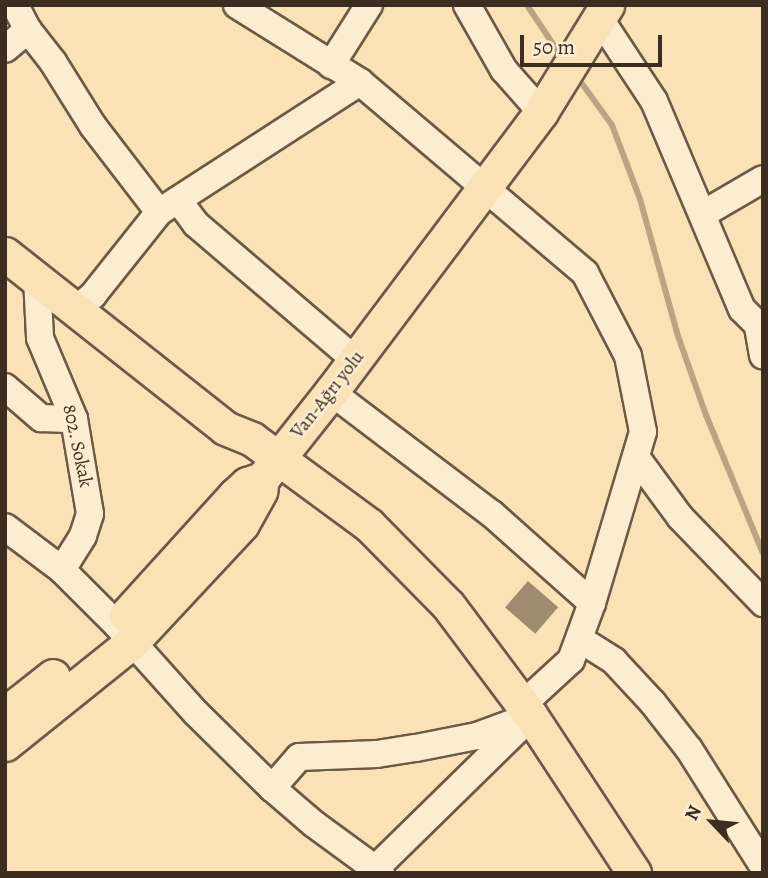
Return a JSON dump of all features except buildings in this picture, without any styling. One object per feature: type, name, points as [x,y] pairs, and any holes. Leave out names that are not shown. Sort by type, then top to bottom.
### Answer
[{"type":"main road","name":"Van-Ağrı yolu","points":[[5,744],[242,524],[270,468],[331,392],[541,113],[604,12]]},
{"type":"main road","points":[[5,228],[85,302],[236,409],[270,468],[369,525],[448,605],[526,710],[634,873]]},
{"type":"main road","points":[[5,254],[37,278],[85,302]]},
{"type":"main road","points":[[5,714],[125,633]]},
{"type":"street","points":[[15,5],[28,30],[53,62],[93,126],[169,206],[196,223],[355,360]]},
{"type":"street","points":[[5,527],[62,570],[125,633],[196,713],[272,788],[314,824],[378,871],[571,660],[581,640],[643,432],[628,356],[585,272],[359,82],[237,5]]},
{"type":"street","points":[[331,65],[369,5]]},
{"type":"street","points":[[467,5],[504,70],[541,113]]},
{"type":"street","points":[[604,12],[653,102],[742,309],[760,328],[763,356]]},
{"type":"street","points":[[5,50],[28,30]]},
{"type":"street","points":[[85,302],[169,206],[359,82]]},
{"type":"street","points":[[703,214],[763,179]]},
{"type":"street","name":"802. Sokak","points":[[37,278],[40,338],[74,419],[90,522],[62,570]]},
{"type":"street","points":[[5,387],[41,418],[74,419]]},
{"type":"street","points":[[331,392],[492,514],[593,603]]},
{"type":"street","points":[[636,457],[680,517],[763,603]]},
{"type":"street","points":[[581,640],[614,661],[653,703],[689,749],[763,866]]},
{"type":"street","points":[[272,788],[299,757],[377,754],[477,736],[526,710]]},
{"type":"waterway","points":[[527,5],[559,53]]},
{"type":"waterway","points":[[583,85],[612,125],[640,199],[678,336],[706,415],[763,553]]}]
